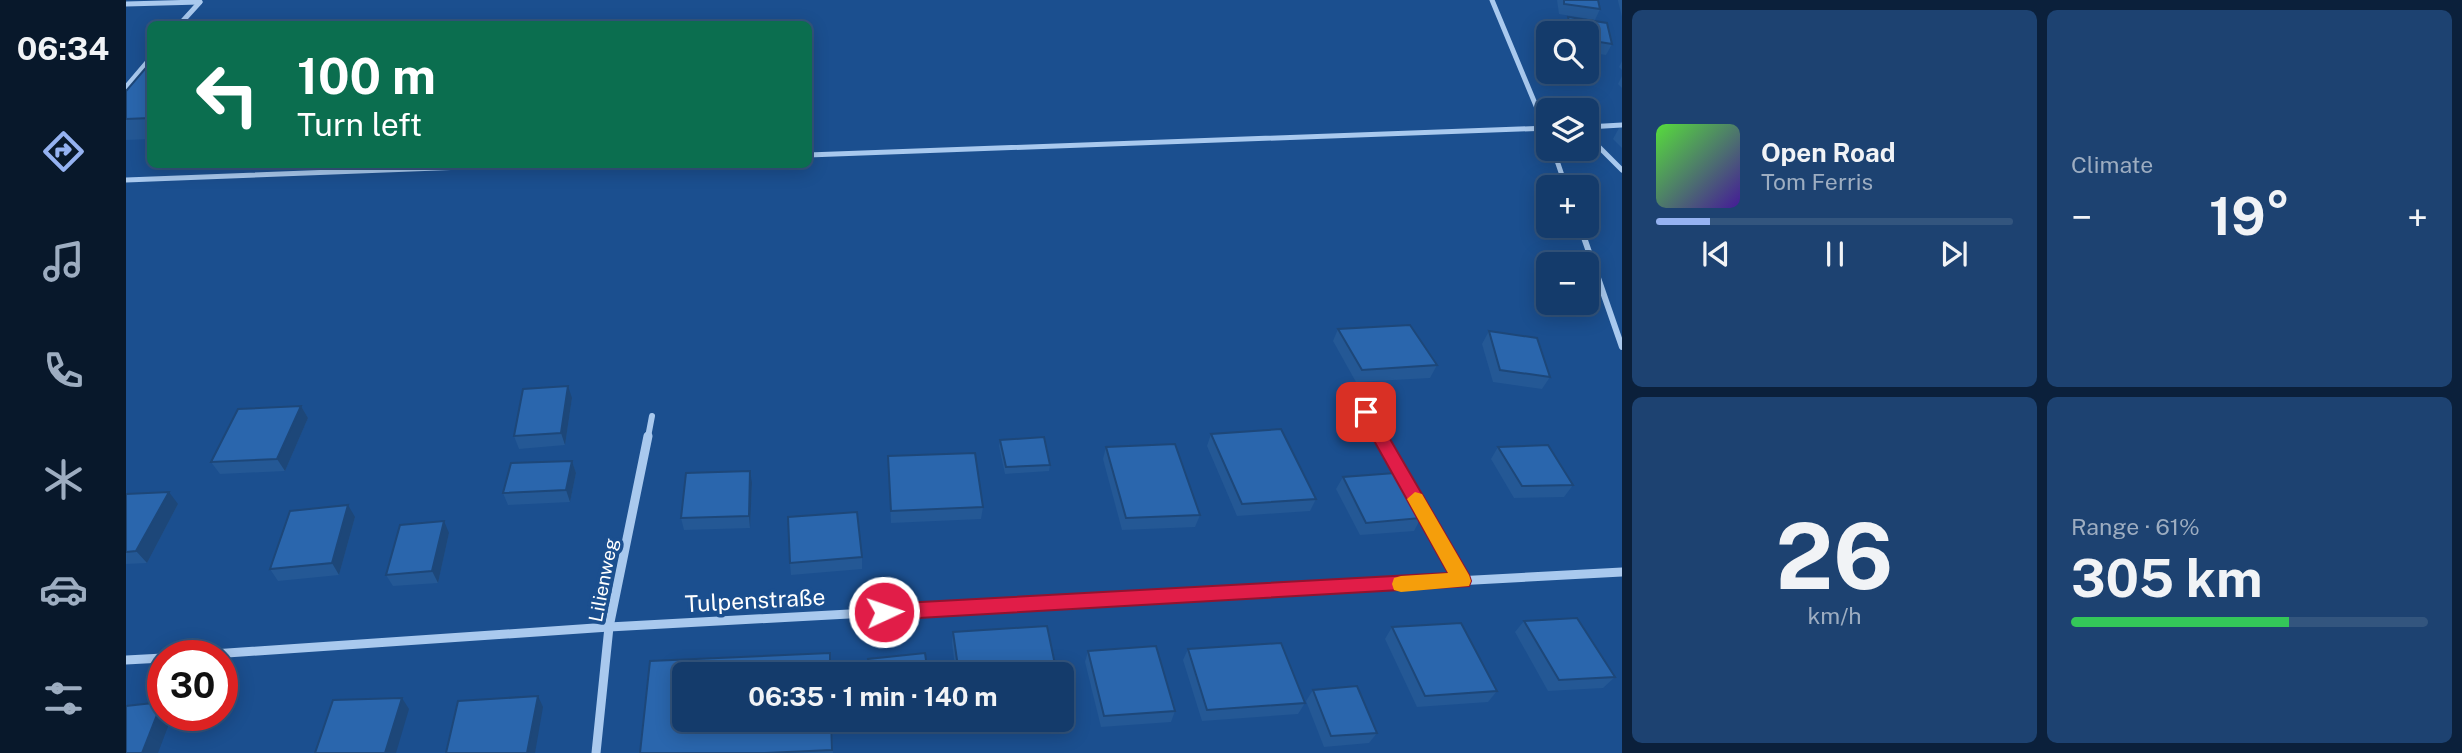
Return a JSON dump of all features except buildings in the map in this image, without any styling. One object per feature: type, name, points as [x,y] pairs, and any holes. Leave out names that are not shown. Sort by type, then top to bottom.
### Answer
[{"type":"street","points":[[1492,0],[1536,102]]},
{"type":"street","points":[[126,4],[200,2],[183,21]]},
{"type":"street","points":[[126,87],[147,62]]},
{"type":"street","points":[[1599,126],[1622,125]]},
{"type":"street","points":[[812,155],[1536,128]]},
{"type":"street","points":[[1599,147],[1622,170]]},
{"type":"street","points":[[126,180],[439,168]]},
{"type":"street","points":[[1584,238],[1622,347]]},
{"type":"street","name":"Lilienweg","points":[[597,753],[609,627],[652,416]]},
{"type":"street","name":"Tulpenstraße","points":[[238,652],[609,627],[1622,572]]},
{"type":"street","points":[[126,660],[147,659]]},
{"type":"lane","points":[[1366,412],[1462,581]]},
{"type":"slow traffic","points":[[1401,584],[1462,581],[1415,499]]},
{"type":"route","points":[[884,612],[1462,581],[1366,412]]}]
